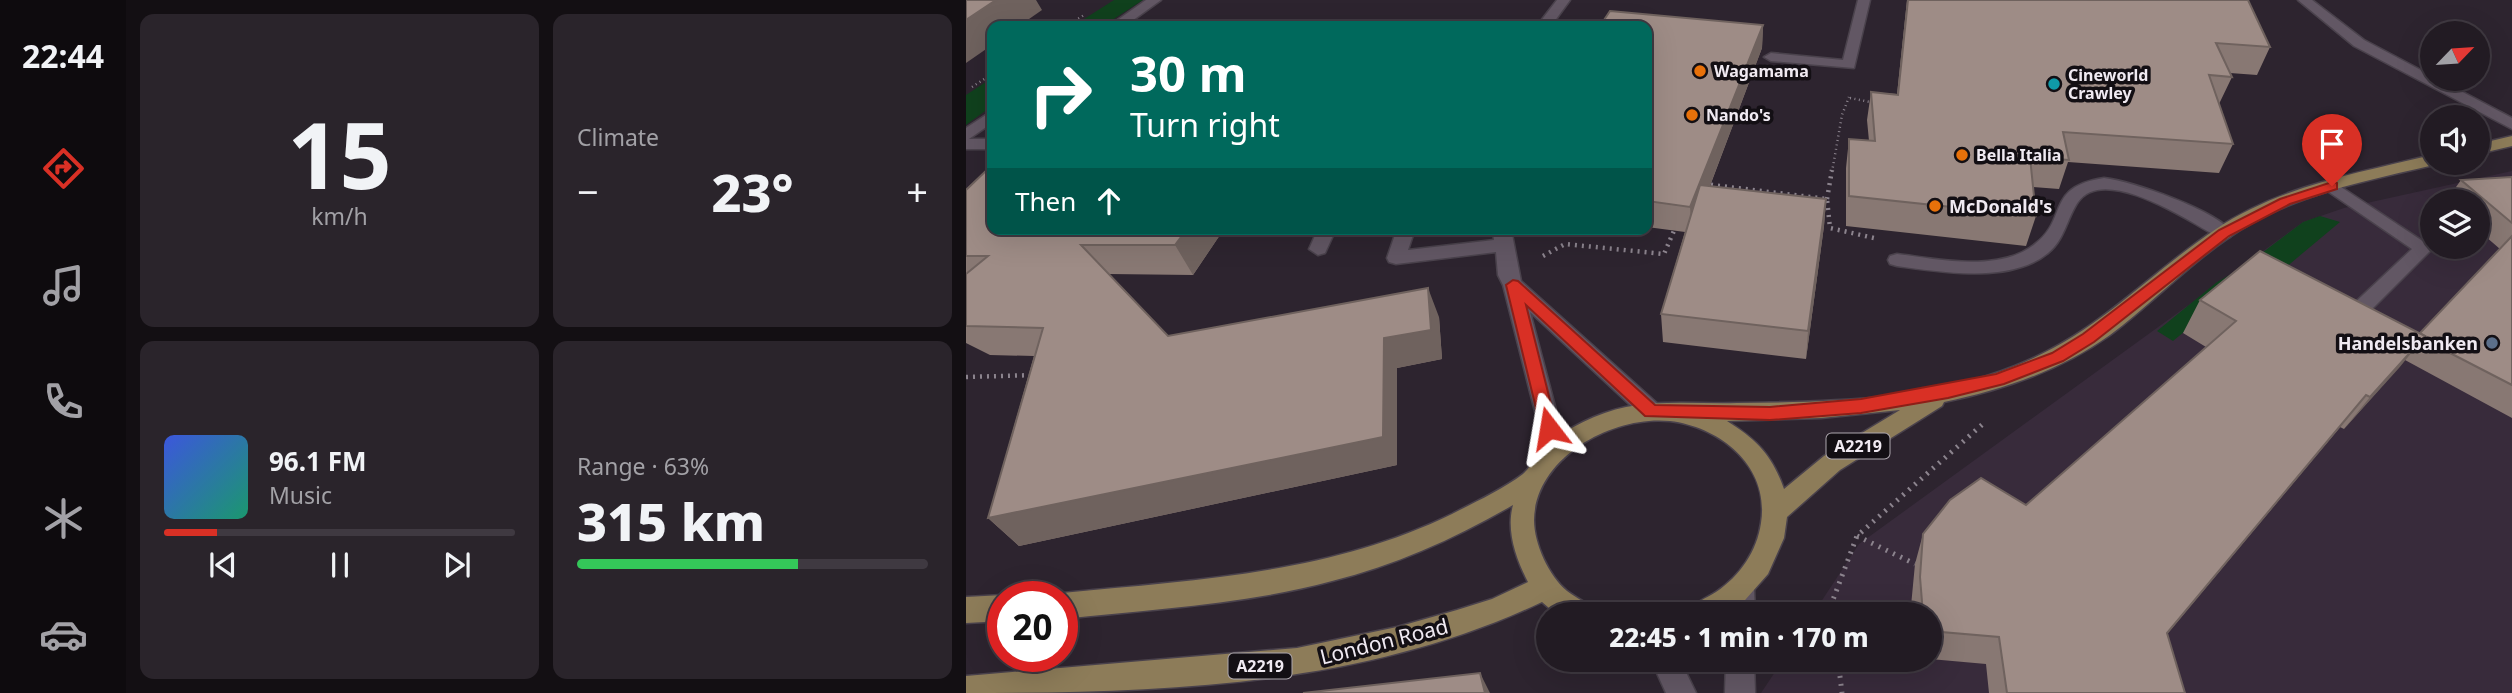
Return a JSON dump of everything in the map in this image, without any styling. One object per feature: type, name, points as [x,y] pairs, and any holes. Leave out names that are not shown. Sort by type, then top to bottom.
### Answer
[{"type":"main road","points":[[2490,146],[2512,141]]},
{"type":"main road","name":"A2219","points":[[1078,604],[1262,584],[1330,570],[1391,551],[1452,527],[1486,510],[1533,480],[1555,452],[1583,431],[1610,418],[1651,411],[1770,414],[1861,406],[1948,392],[1998,380],[2058,357],[2089,338],[2224,233],[2285,201],[2420,163]]},
{"type":"main road","name":"A2219","points":[[1776,511],[1832,463],[1890,425],[1948,392]]},
{"type":"main road","name":"A2219","points":[[1678,412],[1704,418],[1733,433],[1755,454],[1770,479],[1776,511],[1772,539],[1741,602]]},
{"type":"main road","name":"A2219","points":[[1533,480],[1523,510],[1522,543],[1544,588],[1560,602]]},
{"type":"main road","name":"London Road","points":[[966,691],[1297,662],[1457,623],[1497,610],[1544,588]]},
{"type":"main road","points":[[966,610],[987,609]]},
{"type":"street","points":[[1124,21],[1155,0]]},
{"type":"street","points":[[1548,21],[1564,0]]},
{"type":"street","points":[[1771,57],[1849,65],[1864,0]]},
{"type":"street","points":[[2304,0],[2359,43],[2512,124]]},
{"type":"street","points":[[966,136],[987,120]]},
{"type":"street","points":[[966,144],[987,144]]},
{"type":"street","points":[[1897,260],[1951,267],[1981,266],[2015,260],[2037,252],[2053,236],[2073,196],[2082,187],[2099,182],[2126,185],[2161,199],[2224,233]]},
{"type":"street","points":[[2332,186],[2424,248],[2354,315]]},
{"type":"street","points":[[1318,249],[1324,235]]},
{"type":"street","points":[[1404,235],[1396,258],[1503,237],[1511,280],[1555,452]]},
{"type":"street","points":[[1511,280],[1651,411]]},
{"type":"street","points":[[1671,672],[1681,693]]},
{"type":"street","points":[[1740,693],[1741,672]]},
{"type":"path","points":[[1849,65],[1849,98],[1842,116],[1827,199],[1830,228],[1888,240],[1897,260]]},
{"type":"path","points":[[966,91],[987,77]]},
{"type":"path","points":[[1849,98],[1876,103]]},
{"type":"path","points":[[1692,183],[1827,199]]},
{"type":"path","points":[[1511,280],[1565,244],[1664,254],[1678,219]]},
{"type":"path","points":[[966,377],[1045,374]]},
{"type":"path","points":[[1832,602],[1857,536],[1987,421]]},
{"type":"path","points":[[1857,536],[1915,564]]},
{"type":"path","points":[[1839,672],[1842,693]]},
{"type":"shaded area","points":[[2512,171],[2512,693],[1761,693],[1775,672],[1942,672],[1942,602],[1821,602],[1859,544],[2303,222],[2344,208],[2420,191],[2420,259],[2490,259],[2490,189],[2430,189]]},
{"type":"green space","points":[[1114,0],[1143,0],[1111,21],[1081,21]]},
{"type":"green space","points":[[987,81],[987,110],[966,125],[966,95]]},
{"type":"green space","points":[[2320,216],[2340,222],[2273,278],[2242,284],[2173,341],[2157,331],[2217,282],[2242,268],[2303,222]]},
{"type":"building","points":[[966,0],[996,0],[966,20]]},
{"type":"building","name":"Cineworld Crawley","points":[[1908,0],[2248,0],[2270,47],[2216,43],[2232,77],[2209,75],[2233,144],[2063,132],[2069,160],[2030,157],[2036,216],[1849,196],[1849,139],[1875,141],[1871,92],[1898,95]]},
{"type":"building","points":[[1610,11],[1763,25],[1690,207],[1652,202],[1652,21],[1603,21]]},
{"type":"building","points":[[987,170],[987,235],[1182,235],[1175,245],[1081,245],[1168,336],[1428,288],[1431,330],[1384,338],[1383,437],[988,518],[1043,328],[966,326],[966,274],[988,256],[966,256],[966,190]]},
{"type":"building","points":[[2512,177],[2512,223],[2490,204],[2490,189],[2472,189],[2461,180]]},
{"type":"building","points":[[1700,185],[1826,199],[1808,331],[1661,314]]},
{"type":"building","points":[[2512,236],[2512,385],[2423,339],[2425,336],[2420,333]]},
{"type":"building","points":[[2260,251],[2425,336],[2370,397],[2366,395],[2167,633],[2185,693],[2007,693],[1999,637],[1942,632],[1942,602],[1922,602],[1920,577],[1923,534],[1950,500],[1981,478],[2026,505],[2236,321],[2200,300]]},
{"type":"building","points":[[1480,673],[1485,693],[1303,693]]},
{"type":"place","name":"Wagamama","points":[[1700,71]]},
{"type":"place","name":"Cineworld Crawley","points":[[2054,84]]},
{"type":"place","name":"Nando's","points":[[1692,115]]},
{"type":"place","name":"Bella Italia","points":[[1962,155]]},
{"type":"place","name":"McDonald's","points":[[1935,206]]},
{"type":"place","name":"Handelsbanken","points":[[2492,343]]},
{"type":"route","points":[[1549,428],[1513,285],[1651,411],[1770,414],[1861,406],[1948,392],[1998,380],[2058,357],[2089,338],[2224,233],[2285,201],[2332,186]]}]
